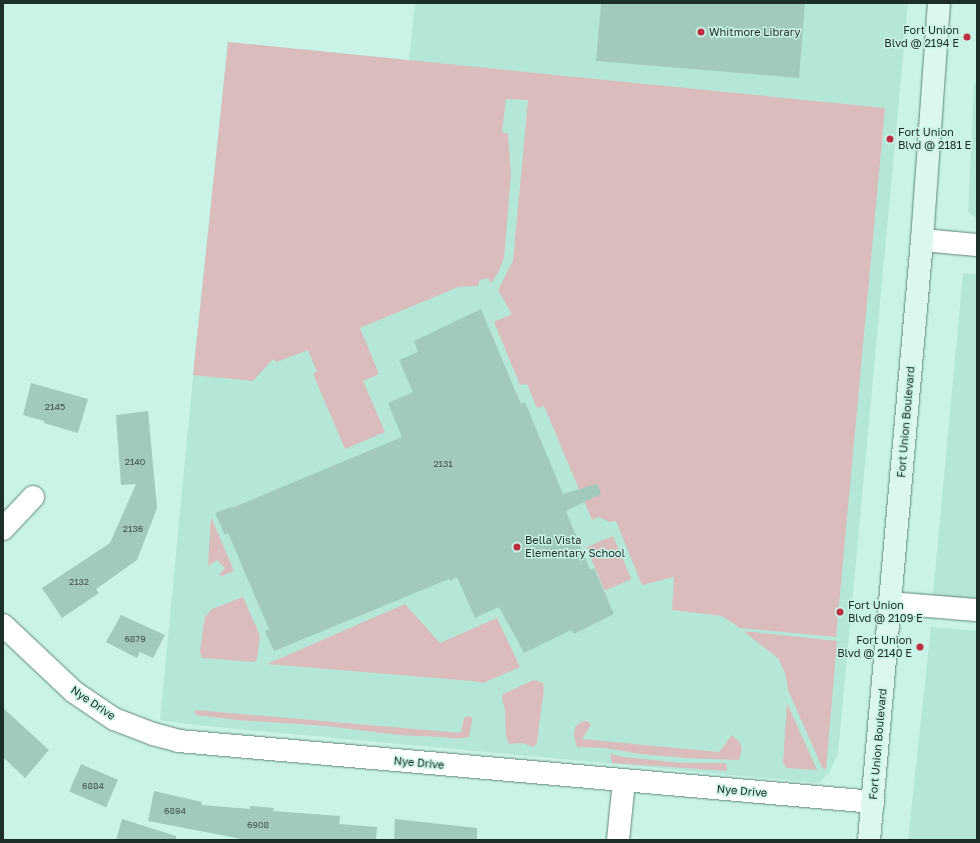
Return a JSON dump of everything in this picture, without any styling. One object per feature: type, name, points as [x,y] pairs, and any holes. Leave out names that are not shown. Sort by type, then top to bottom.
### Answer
[{"type":"main road","name":"Fort Union Boulevard","points":[[869,840],[922,240],[939,3]]},
{"type":"street","points":[[922,240],[977,245]]},
{"type":"street","points":[[3,529],[33,497]]},
{"type":"street","points":[[891,603],[977,610]]},
{"type":"street","name":"Nye Drive","points":[[3,625],[74,692],[114,719],[153,734],[179,741],[873,802]]},
{"type":"street","points":[[618,840],[624,781]]},
{"type":"shaded area","name":"Bella Vista Elementary School","points":[[415,3],[908,3],[838,754],[829,773],[819,783],[195,725],[160,720],[194,367],[228,42],[409,60]]},
{"type":"shaded area","points":[[228,42],[885,108],[836,637],[740,628],[722,616],[672,610],[674,577],[642,585],[616,521],[610,522],[599,517],[592,520],[544,406],[537,408],[527,384],[520,385],[494,322],[512,314],[498,290],[513,261],[528,100],[506,99],[502,132],[508,134],[511,174],[504,258],[498,273],[491,283],[488,278],[480,280],[478,286],[458,287],[360,328],[379,374],[363,381],[385,432],[345,449],[313,374],[317,372],[308,350],[277,362],[273,359],[253,381],[193,375]]},
{"type":"shaded area","points":[[974,84],[977,84],[977,219],[968,212]]},
{"type":"shaded area","points":[[963,273],[977,274],[977,599],[933,595]]},
{"type":"shaded area","points":[[211,517],[234,571],[222,576],[219,575],[225,568],[217,560],[208,566]]},
{"type":"shaded area","points":[[613,536],[631,579],[605,591],[586,547]]},
{"type":"shaded area","points":[[243,597],[260,636],[257,659],[254,662],[202,658],[200,651],[205,617],[212,609]]},
{"type":"shaded area","points":[[405,604],[440,643],[497,618],[520,667],[483,683],[267,664]]},
{"type":"shaded area","points":[[931,627],[977,631],[977,840],[908,840]]},
{"type":"shaded area","points":[[743,631],[837,641],[826,770],[822,767],[788,690],[785,673],[778,658]]},
{"type":"shaded area","points":[[534,680],[543,683],[544,689],[537,742],[534,747],[522,743],[509,744],[506,736],[505,710],[502,698],[503,694]]},
{"type":"shaded area","points":[[787,703],[817,770],[787,768],[783,763]]},
{"type":"shaded area","points":[[195,710],[461,733],[464,718],[469,716],[472,718],[472,722],[469,737],[456,739],[399,735],[327,726],[238,720],[195,715]]},
{"type":"shaded area","points":[[587,721],[591,725],[582,739],[719,752],[732,735],[740,743],[742,750],[739,760],[686,758],[640,754],[605,748],[577,747],[574,735],[575,727],[581,722]]},
{"type":"shaded area","points":[[610,754],[624,757],[681,763],[726,763],[727,771],[612,763]]},
{"type":"building","name":"Whitmore Library","points":[[601,3],[805,3],[799,78],[596,61]]},
{"type":"building","name":"Bella Vista Elementary School","points":[[481,309],[521,404],[525,402],[563,494],[597,484],[601,494],[566,511],[590,570],[594,568],[614,614],[574,634],[571,630],[524,653],[499,607],[475,618],[457,577],[274,651],[265,631],[269,629],[228,533],[225,535],[215,513],[231,507],[232,508],[402,437],[388,403],[413,392],[399,360],[418,352],[414,341]]},
{"type":"building","points":[[31,383],[88,399],[78,433],[23,415]]},
{"type":"building","points":[[148,411],[157,508],[137,560],[96,589],[99,593],[62,618],[42,588],[110,543],[136,484],[121,485],[116,415]]},
{"type":"building","points":[[121,615],[165,635],[153,658],[140,652],[137,658],[106,642]]},
{"type":"building","points":[[3,708],[49,750],[25,778],[3,757]]},
{"type":"building","points":[[81,764],[118,780],[106,807],[69,792]]},
{"type":"building","points":[[154,791],[202,802],[201,805],[250,809],[250,806],[274,808],[273,811],[340,816],[339,824],[377,827],[376,840],[247,840],[148,821]]},
{"type":"building","points":[[122,819],[176,836],[176,840],[116,840]]},
{"type":"building","points":[[395,819],[477,828],[477,840],[394,840]]},
{"type":"place","name":"Whitmore Library","points":[[701,32]]},
{"type":"place","name":"Fort Union Blvd @ 2194 E","points":[[967,37]]},
{"type":"place","name":"Fort Union Blvd @ 2181 E","points":[[890,139]]},
{"type":"place","name":"Bella Vista Elementary School","points":[[517,547]]},
{"type":"place","name":"Fort Union Blvd @ 2109 E","points":[[840,612]]},
{"type":"place","name":"Fort Union Blvd @ 2140 E","points":[[920,647]]}]
